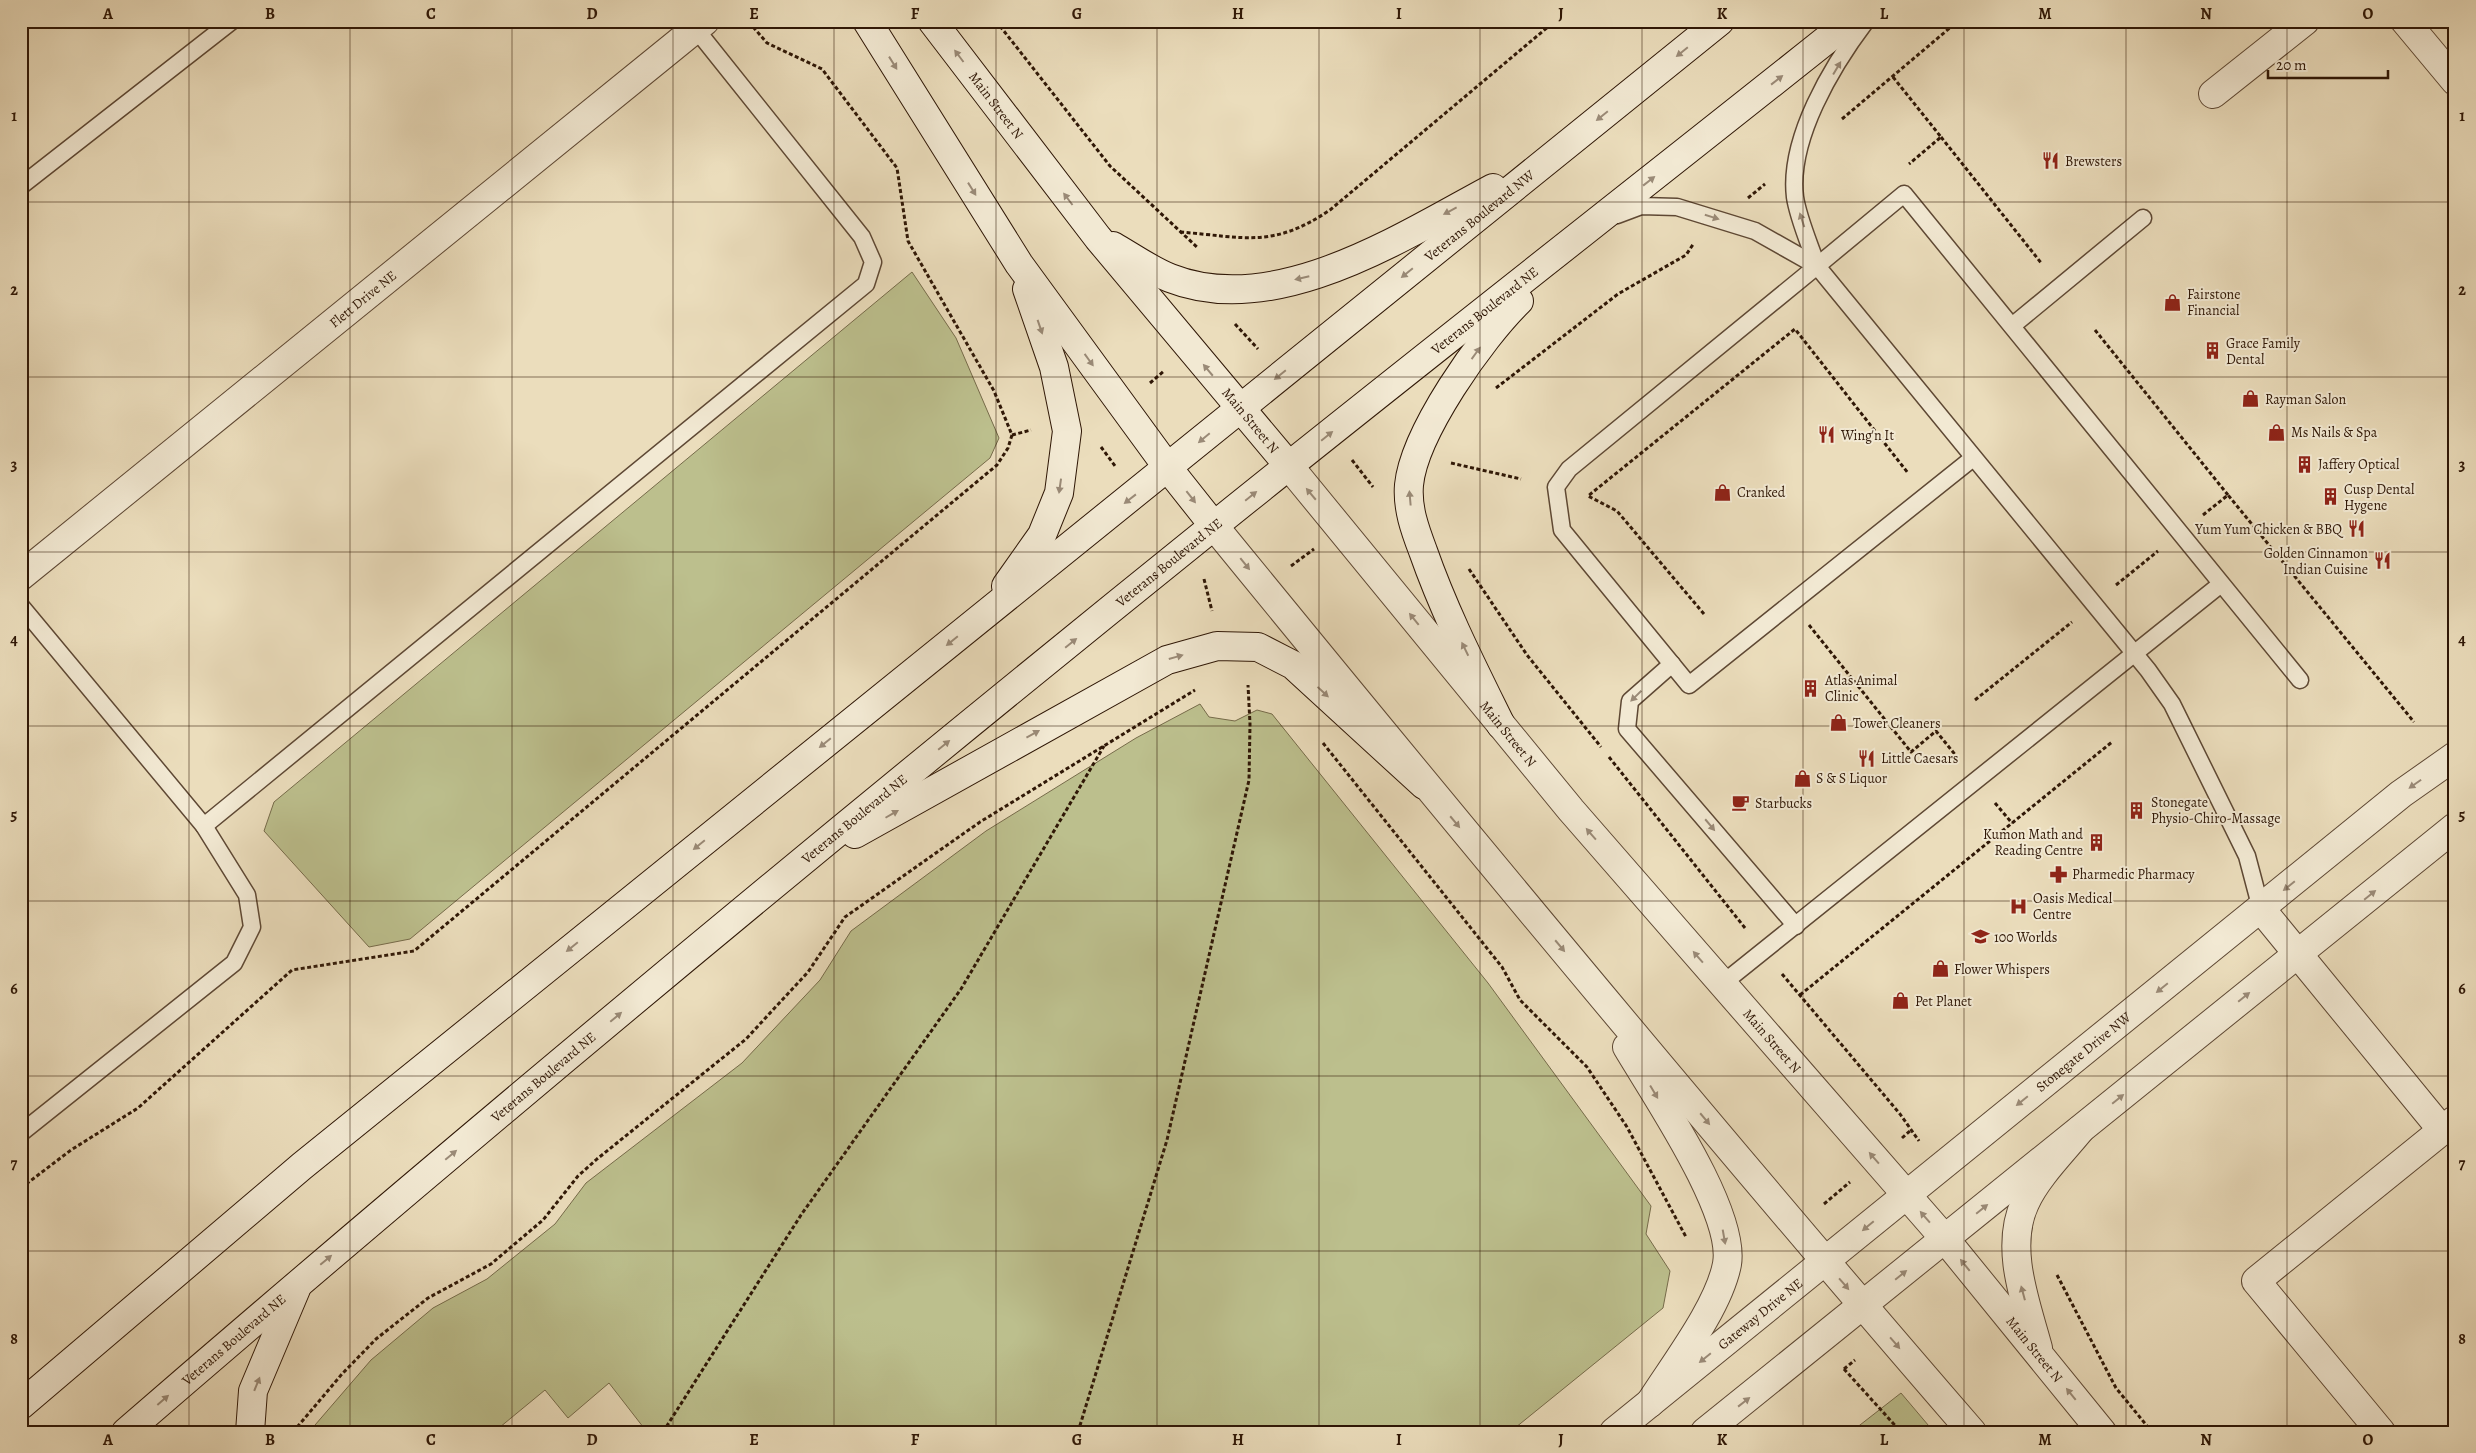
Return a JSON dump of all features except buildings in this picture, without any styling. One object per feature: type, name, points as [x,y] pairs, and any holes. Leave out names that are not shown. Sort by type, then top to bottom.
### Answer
[{"type":"main road","points":[[867,21],[1019,264],[1168,468],[1424,784],[1825,1262],[1972,1432]]},
{"type":"main road","name":"Main Street N","points":[[932,21],[1098,238],[1289,466],[1571,810],[1944,1239],[2102,1432]]},
{"type":"main road","name":"Veterans Boulevard NW","points":[[1168,468],[1720,21]]},
{"type":"main road","points":[[1501,725],[1436,588],[1411,520],[1409,486],[1415,456],[1446,395],[1504,316],[1598,222],[1850,21]]},
{"type":"main road","points":[[2214,94],[2305,21]]},
{"type":"main road","points":[[2405,21],[2455,81]]},
{"type":"main road","name":"Flett Drive NE","points":[[21,576],[696,24]]},
{"type":"main road","points":[[1098,238],[1170,278],[1196,285],[1244,290],[1309,277],[1383,247],[1554,155]]},
{"type":"main road","name":"Veterans Boulevard NE","points":[[126,1432],[298,1283],[789,872],[1214,526],[1598,222]]},
{"type":"main road","points":[[990,610],[1042,536],[1059,493],[1067,431],[1054,367],[1019,264]]},
{"type":"main road","points":[[21,1406],[302,1166],[1168,468]]},
{"type":"main road","points":[[789,872],[1167,660],[1217,646],[1258,647],[1293,664],[1424,784]]},
{"type":"main road","name":"Stonegate Drive NW","points":[[1906,1195],[2401,794],[2455,756]]},
{"type":"main road","points":[[1706,1432],[2455,827]]},
{"type":"main road","points":[[2261,909],[2297,954],[2448,1125],[2256,1281],[2380,1432]]},
{"type":"main road","points":[[1584,975],[1704,1176],[1724,1233],[1727,1263],[1716,1298],[1650,1403]]},
{"type":"main road","points":[[2040,1357],[2019,1278],[2016,1238],[2024,1203],[2045,1172],[2080,1130]]},
{"type":"main road","name":"Gateway Drive NE","points":[[1614,1432],[1906,1195]]},
{"type":"main road","points":[[250,1432],[253,1391],[298,1283]]},
{"type":"lane","points":[[21,186],[232,21]]},
{"type":"lane","points":[[1817,266],[1795,198],[1795,158],[1818,99],[1866,21]]},
{"type":"lane","points":[[204,826],[866,284],[873,262],[862,237],[696,24]]},
{"type":"lane","points":[[1973,458],[1689,685],[1562,530],[1556,487],[1569,469],[1904,194],[2300,680]]},
{"type":"lane","points":[[1598,222],[1641,206],[1677,207],[1756,231],[1817,266],[2134,654],[2176,713],[2247,856],[2261,909]]},
{"type":"lane","points":[[2012,326],[2143,218]]},
{"type":"lane","points":[[1722,984],[2221,584]]},
{"type":"lane","points":[[21,606],[204,826],[247,895],[252,927],[234,963],[21,1133]]},
{"type":"lane","points":[[1672,664],[1630,700],[1628,729],[1796,926]]},
{"type":"path","points":[[21,1188],[71,1150],[138,1108],[292,970],[414,951],[997,465],[1008,448],[1012,435],[994,391],[908,241],[897,168],[822,69],[767,43],[748,21]]},
{"type":"path","points":[[996,21],[1110,166],[1179,232],[1249,239],[1268,238],[1307,226],[1330,210],[1555,21]]},
{"type":"path","points":[[1841,120],[1958,21]]},
{"type":"path","points":[[1893,77],[2042,264]]},
{"type":"path","points":[[1904,194],[1909,164],[1941,137]]},
{"type":"path","points":[[1494,389],[1618,294],[1686,255],[1692,245]]},
{"type":"path","points":[[1232,321],[1264,356]]},
{"type":"path","points":[[1704,614],[1617,510],[1588,496],[1795,328],[1913,480]]},
{"type":"path","points":[[2096,330],[2414,722]]},
{"type":"path","points":[[1124,407],[1190,348]]},
{"type":"path","points":[[1099,444],[1120,473]]},
{"type":"path","points":[[1264,588],[1373,503],[1374,487],[1350,458]]},
{"type":"path","points":[[1443,461],[1521,479]]},
{"type":"path","points":[[2200,517],[2228,495]]},
{"type":"path","points":[[2111,589],[2160,549]]},
{"type":"path","points":[[1203,577],[1206,582],[1213,615]]},
{"type":"path","points":[[1806,622],[1911,752],[1936,732],[1959,759]]},
{"type":"path","points":[[1975,700],[2072,622]]},
{"type":"path","points":[[1239,684],[1255,685]]},
{"type":"path","points":[[1078,1432],[1167,1140],[1249,780],[1250,724],[1248,685]]},
{"type":"path","points":[[293,1432],[342,1374],[400,1318],[428,1298],[491,1264],[543,1220],[578,1176],[597,1159],[746,1039],[808,972],[844,917],[980,822],[1199,688]]},
{"type":"path","points":[[1322,742],[1502,967],[1520,1000],[1588,1067],[1627,1127],[1690,1244]]},
{"type":"path","points":[[1800,995],[2112,742]]},
{"type":"path","points":[[664,1432],[801,1215],[961,989],[1104,745]]},
{"type":"path","points":[[1992,799],[2012,824]]},
{"type":"path","points":[[1796,1227],[1911,1130]]},
{"type":"path","points":[[2055,1271],[2116,1388],[2152,1432]]},
{"type":"path","points":[[1844,1369],[1901,1432]]},
{"type":"green space","points":[[912,272],[956,338],[999,438],[990,458],[410,939],[369,947],[264,831],[274,802]]},
{"type":"green space","points":[[1200,704],[1209,717],[1235,721],[1257,710],[1272,714],[1488,983],[1651,1206],[1646,1234],[1670,1271],[1663,1308],[1510,1432],[647,1432],[609,1383],[568,1418],[545,1390],[494,1432],[309,1432],[371,1360],[433,1308],[487,1279],[555,1224],[586,1183],[742,1063],[820,980],[851,931],[986,831],[1136,738]]},
{"type":"green space","points":[[1901,1393],[1934,1432],[1851,1432]]},
{"type":"place","name":"Brewsters","points":[[2051,161]]},
{"type":"place","name":"Fairstone Financial","points":[[2173,302]]},
{"type":"place","name":"Grace Family Dental","points":[[2212,351]]},
{"type":"place","name":"Rayman Salon","points":[[2251,399]]},
{"type":"place","name":"Ms Nails & Spa","points":[[2277,432]]},
{"type":"place","name":"Wing'n It","points":[[1827,435]]},
{"type":"place","name":"Jaffery Optical","points":[[2304,464]]},
{"type":"place","name":"Cranked","points":[[1723,492]]},
{"type":"place","name":"Cusp Dental Hygene","points":[[2330,497]]},
{"type":"place","name":"Yum Yum Chicken & BBQ","points":[[2356,529]]},
{"type":"place","name":"Golden Cinnamon Indian Cuisine","points":[[2382,561]]},
{"type":"place","name":"Atlas Animal Clinic","points":[[1811,688]]},
{"type":"place","name":"Tower Cleaners","points":[[1839,723]]},
{"type":"place","name":"Little Caesars","points":[[1867,758]]},
{"type":"place","name":"S & S Liquor","points":[[1802,778]]},
{"type":"place","name":"Starbucks","points":[[1741,803]]},
{"type":"place","name":"Stonegate Physio-Chiro-Massage","points":[[2137,810]]},
{"type":"place","name":"Kumon Math and Reading Centre","points":[[2097,842]]},
{"type":"place","name":"Pharmedic Pharmacy","points":[[2058,874]]},
{"type":"place","name":"Oasis Medical Centre","points":[[2019,906]]},
{"type":"place","name":"100 Worlds","points":[[1980,937]]},
{"type":"place","name":"Flower Whispers","points":[[1940,969]]},
{"type":"place","name":"Pet Planet","points":[[1901,1001]]}]
